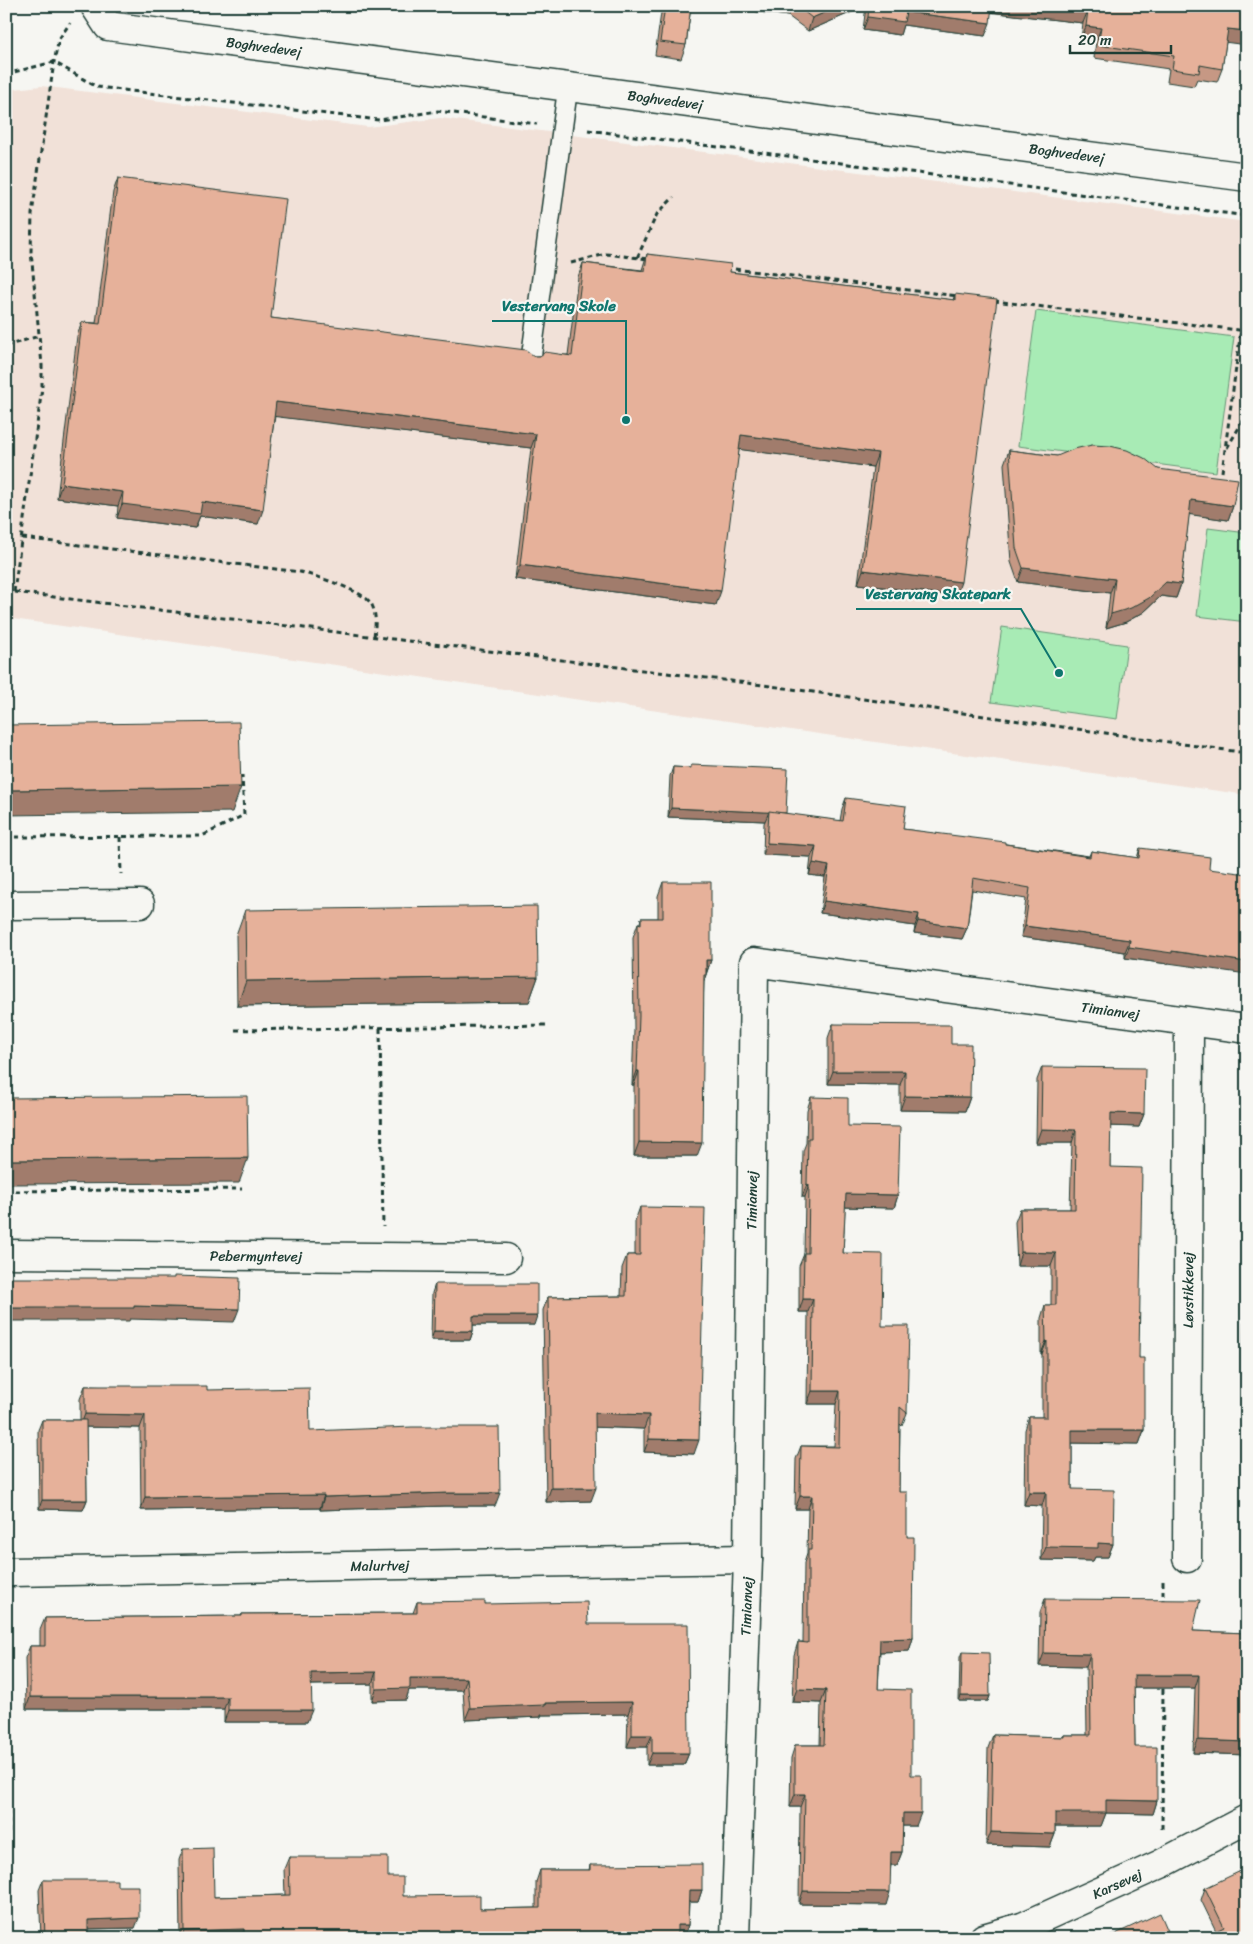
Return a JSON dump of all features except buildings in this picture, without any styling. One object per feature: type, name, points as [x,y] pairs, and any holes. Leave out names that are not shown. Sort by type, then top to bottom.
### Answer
[{"type":"street","name":"Boghvedevej","points":[[84,13],[108,26],[1247,177]]},
{"type":"street","points":[[6,906],[140,904]]},
{"type":"street","name":"Timianvej","points":[[735,1938],[748,1559],[754,962],[1247,1030]]},
{"type":"street","name":"Løvstikkevej","points":[[1187,1558],[1189,1022]]},
{"type":"street","name":"Pebermyntevej","points":[[6,1254],[506,1258]]},
{"type":"street","name":"Malurtvej","points":[[11,1572],[748,1559]]},
{"type":"street","name":"Karsevej","points":[[984,1938],[1022,1927],[1161,1864],[1247,1820]]},
{"type":"lane","points":[[531,358],[568,86]]},
{"type":"path","points":[[14,592],[42,388],[42,365],[30,252],[32,214],[59,39],[84,13]]},
{"type":"path","points":[[6,74],[54,62],[98,87],[379,120],[438,111],[1247,216]]},
{"type":"path","points":[[637,258],[657,214],[674,197]]},
{"type":"path","points":[[543,269],[606,254],[657,260]]},
{"type":"path","points":[[716,267],[964,297]]},
{"type":"path","points":[[994,300],[1247,331]]},
{"type":"path","points":[[1222,472],[1241,330]]},
{"type":"path","points":[[6,346],[39,336]]},
{"type":"path","points":[[1225,451],[1247,414]]},
{"type":"path","points":[[22,538],[291,571],[316,576],[364,597],[371,604],[376,616],[374,637]]},
{"type":"path","points":[[6,591],[771,686],[1247,753]]},
{"type":"path","points":[[6,837],[202,836],[244,815],[242,775]]},
{"type":"path","points":[[235,1030],[547,1025]]},
{"type":"path","points":[[380,1028],[383,1258]]},
{"type":"path","points":[[6,1191],[242,1189]]},
{"type":"path","points":[[1163,1607],[1163,1577],[1187,1558]]},
{"type":"path","points":[[9,1938],[7,1603],[11,1572]]},
{"type":"path","points":[[1161,1864],[1163,1676]]},
{"type":"shaded area","points":[[41,86],[368,127],[440,118],[1247,222],[1247,795],[6,618],[6,90]]},
{"type":"green space","points":[[1036,311],[1234,337],[1216,472],[1018,446]]},
{"type":"green space","points":[[1208,528],[1247,533],[1247,622],[1197,616]]},
{"type":"green space","points":[[1002,627],[1127,645],[1117,719],[991,702]]},
{"type":"place","name":"Vestervang Skole","points":[[626,420]]},
{"type":"place","name":"Vestervang Skatepark","points":[[1059,673]]}]
